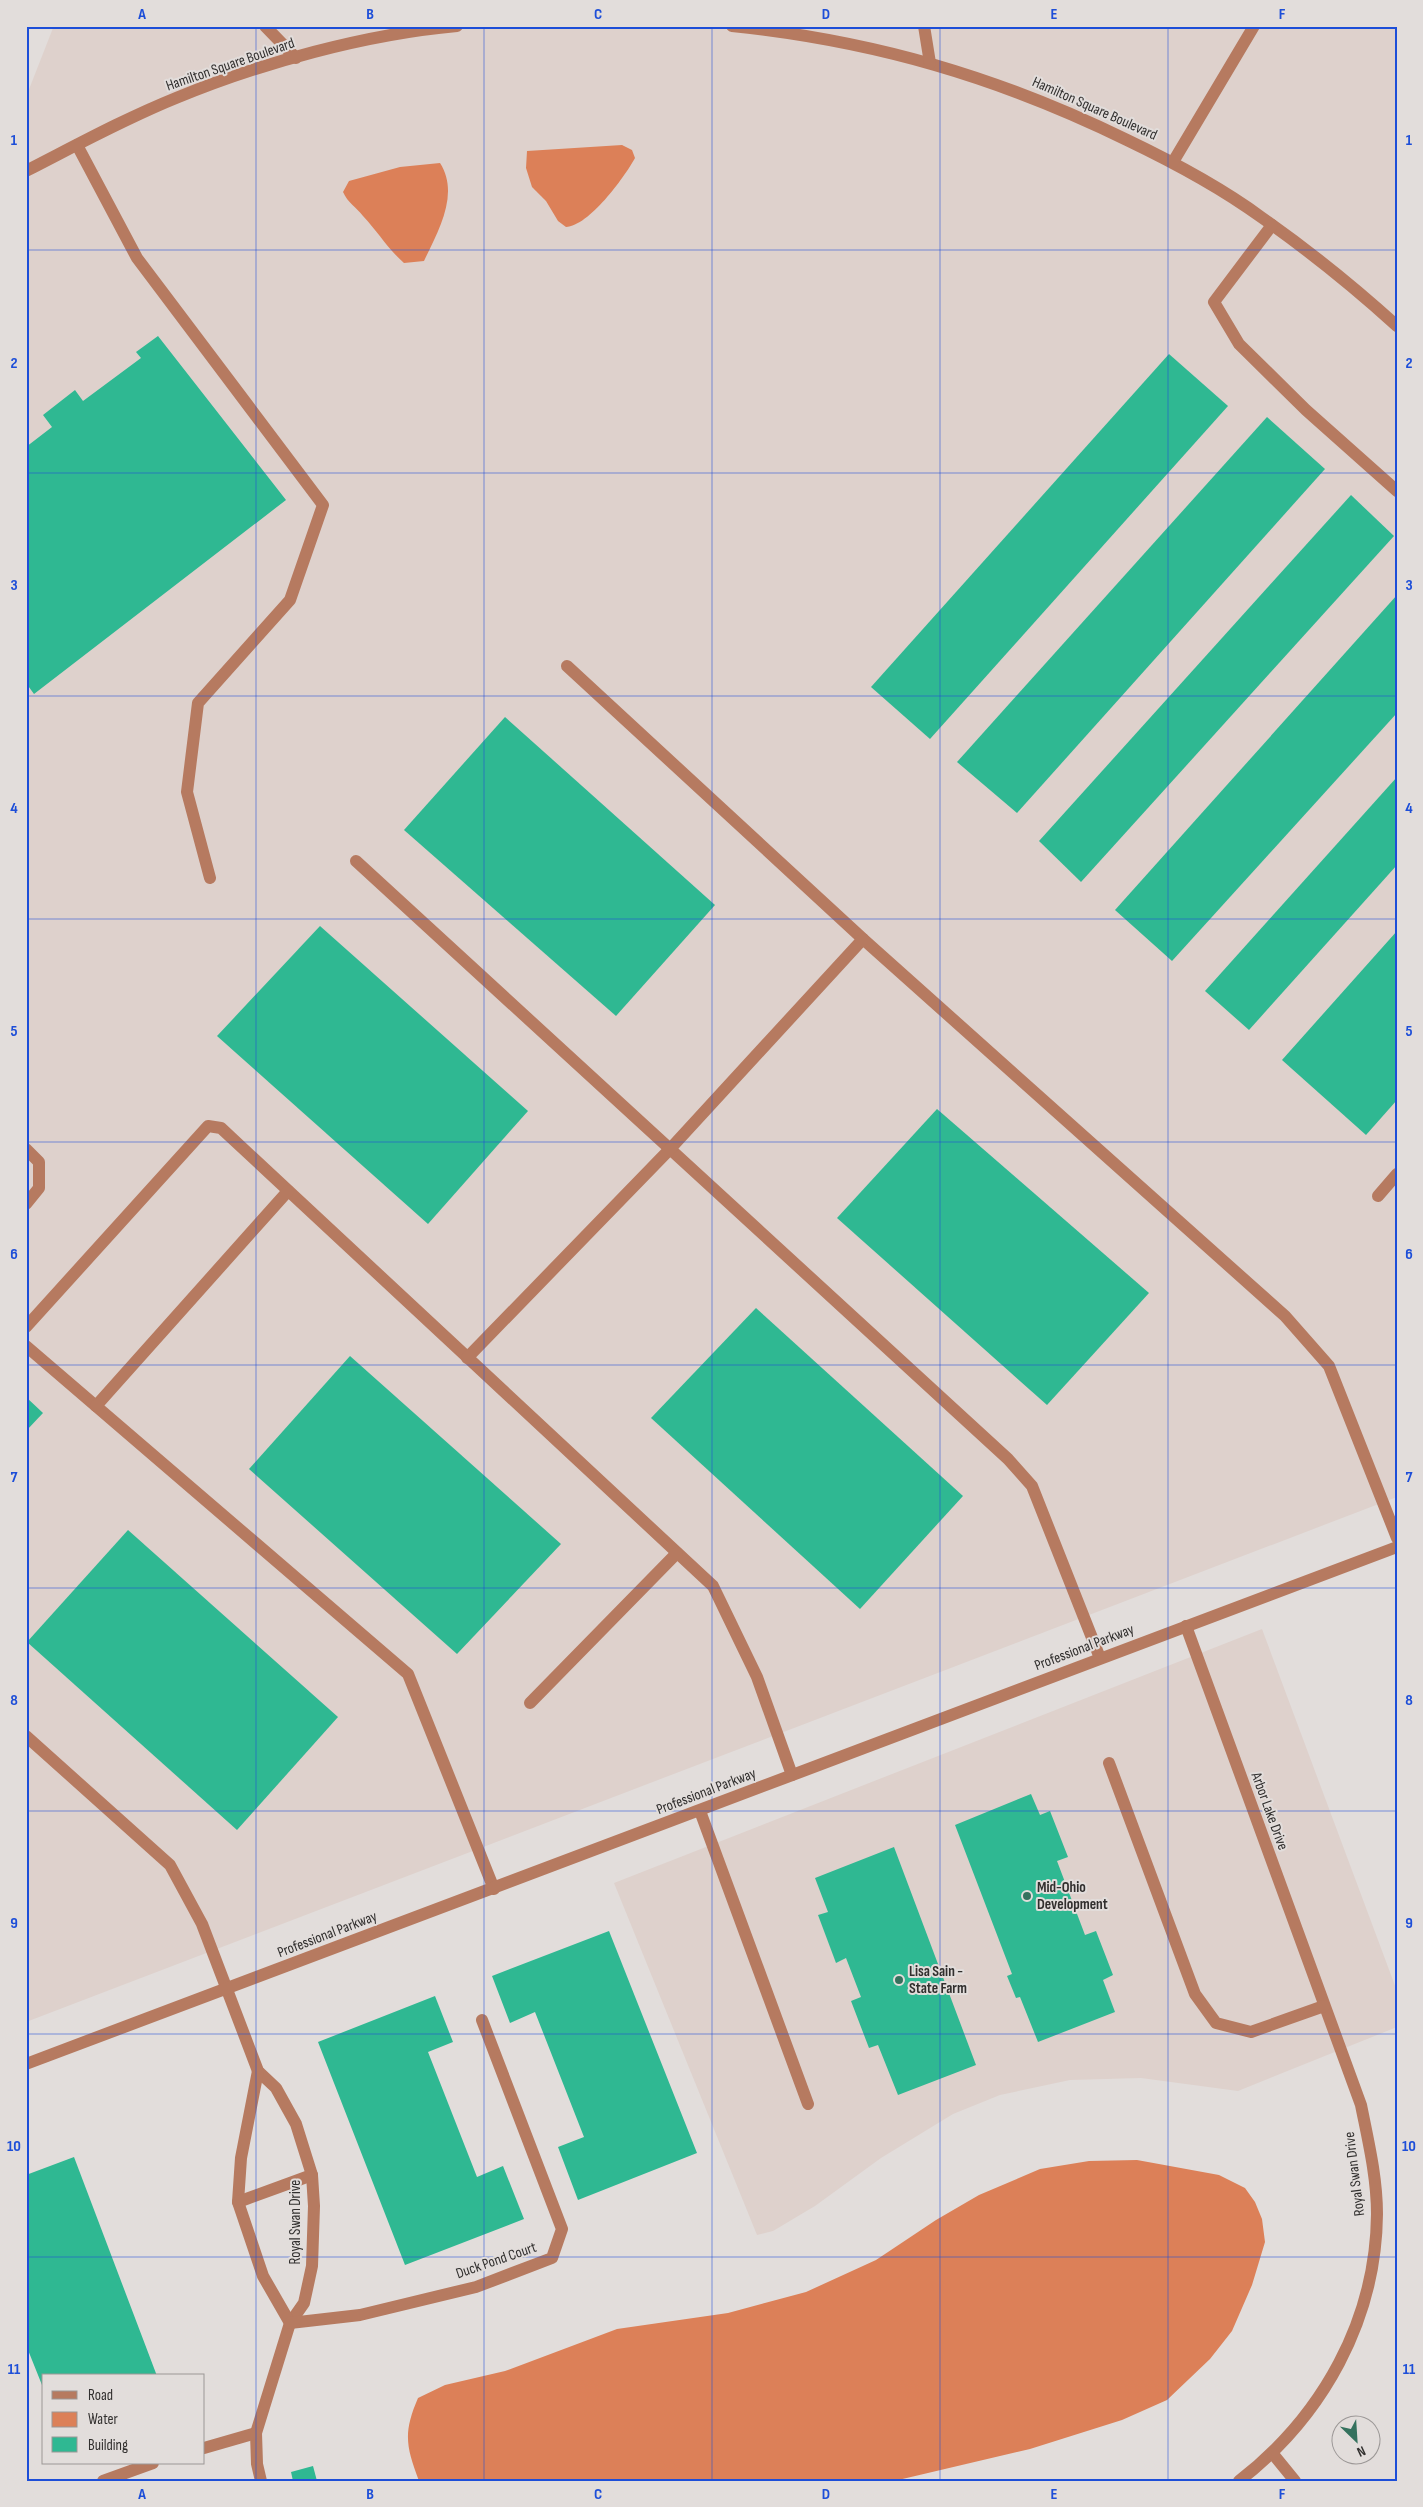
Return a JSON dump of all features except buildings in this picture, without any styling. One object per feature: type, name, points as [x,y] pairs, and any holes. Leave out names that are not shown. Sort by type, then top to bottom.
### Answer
[{"type":"street","points":[[265,26],[296,58]]},
{"type":"street","name":"Hamilton Square Boulevard","points":[[26,171],[176,98],[296,58],[369,40],[457,26]]},
{"type":"street","name":"Hamilton Square Boulevard","points":[[732,26],[841,41],[930,63],[1022,93],[1173,162],[1272,225],[1337,275],[1397,326]]},
{"type":"street","points":[[924,26],[930,63]]},
{"type":"street","points":[[1173,162],[1254,26]]},
{"type":"street","points":[[77,145],[137,258],[324,505],[290,600],[198,704],[187,792],[210,878]]},
{"type":"street","points":[[1272,225],[1214,302],[1239,344],[1306,410],[1397,491]]},
{"type":"street","points":[[567,666],[863,939],[1285,1316],[1329,1366],[1397,1538]]},
{"type":"street","points":[[356,861],[1008,1459],[1032,1486],[1100,1658]]},
{"type":"street","points":[[467,1358],[670,1149],[863,939]]},
{"type":"street","points":[[26,1327],[208,1126],[221,1128],[713,1586],[757,1677],[792,1775]]},
{"type":"street","points":[[26,1149],[39,1162],[39,1188],[26,1204]]},
{"type":"street","points":[[1378,1196],[1397,1174]]},
{"type":"street","points":[[96,1406],[288,1191]]},
{"type":"street","points":[[26,1346],[408,1674],[494,1889]]},
{"type":"street","name":"Professional Parkway","points":[[26,2064],[1397,1547]]},
{"type":"street","points":[[530,1703],[677,1554]]},
{"type":"street","name":"Arbor Lake Drive","points":[[1186,1626],[1324,2006]]},
{"type":"street","name":"Royal Swan Drive","points":[[26,1736],[170,1865],[202,1924],[225,1990],[258,2071],[276,2088],[296,2124],[312,2175],[314,2206],[312,2266],[304,2303],[290,2323],[256,2433],[261,2481]]},
{"type":"street","points":[[1109,1763],[1195,1994],[1216,2023],[1252,2032],[1324,2006]]},
{"type":"street","points":[[700,1811],[808,2104]]},
{"type":"street","name":"Royal Swan Drive","points":[[1239,2481],[1273,2454],[1321,2396],[1342,2360],[1359,2321],[1374,2265],[1377,2212],[1371,2160],[1361,2104],[1324,2006]]},
{"type":"street","name":"Duck Pond Court","points":[[290,2323],[360,2315],[476,2287],[552,2258],[562,2230],[482,2020]]},
{"type":"street","points":[[258,2071],[241,2158],[238,2202],[263,2276],[290,2323]]},
{"type":"street","points":[[238,2202],[312,2175]]},
{"type":"street","points":[[205,2448],[256,2433]]},
{"type":"street","points":[[1273,2454],[1295,2481]]},
{"type":"street","points":[[103,2481],[150,2464]]},
{"type":"shaded area","points":[[51,26],[1397,26],[1397,1497],[26,2022],[26,97],[53,28]]},
{"type":"shaded area","points":[[1262,1629],[1397,1991],[1397,2027],[1238,2091],[1141,2078],[1070,2080],[1000,2095],[953,2114],[881,2158],[815,2206],[773,2231],[757,2235],[614,1883]]},
{"type":"water","points":[[622,145],[632,150],[635,158],[605,200],[585,219],[575,225],[566,227],[558,221],[546,201],[532,187],[526,168],[527,151]]},
{"type":"water","points":[[440,163],[446,175],[448,187],[445,212],[424,261],[404,263],[343,192],[349,181],[400,167]]},
{"type":"water","points":[[1137,2160],[1219,2175],[1245,2188],[1255,2202],[1262,2219],[1265,2242],[1252,2285],[1232,2331],[1210,2359],[1167,2400],[1122,2420],[1030,2449],[894,2481],[419,2481],[409,2449],[408,2430],[410,2421],[418,2398],[445,2385],[505,2371],[617,2329],[728,2313],[806,2292],[876,2260],[936,2220],[979,2195],[1040,2169],[1089,2161]]},
{"type":"place","name":"Mid-Ohio Development","points":[[1027,1896]]},
{"type":"place","name":"Lisa Sain - State Farm","points":[[899,1980]]}]
